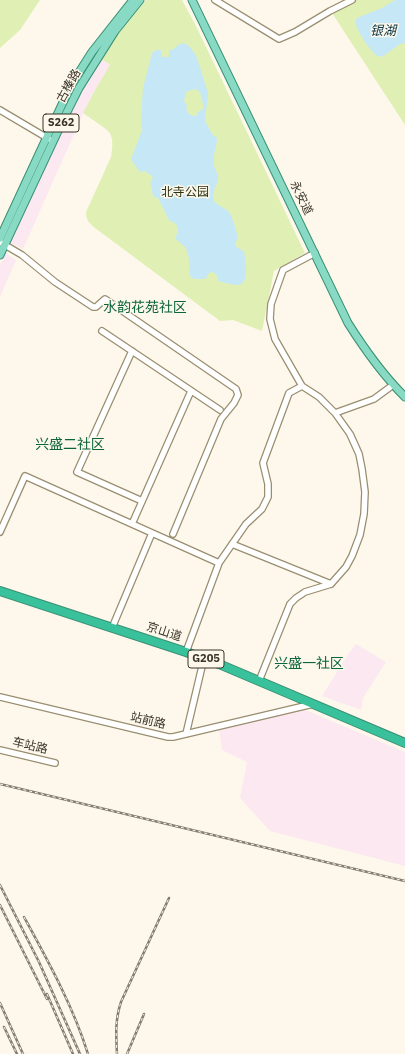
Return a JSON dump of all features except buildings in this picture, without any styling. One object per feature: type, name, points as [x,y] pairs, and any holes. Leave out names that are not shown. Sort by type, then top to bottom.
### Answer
[{"type":"highway","name":"京山道","points":[[0,591],[204,658],[405,743]]},
{"type":"main road","name":"古榛路","points":[[0,255],[2,244],[50,139],[71,85],[92,52],[133,0]]},
{"type":"main road","name":"古榛路","points":[[0,238],[50,139],[79,88],[115,31],[140,0]]},
{"type":"main road","name":"永安道","points":[[192,0],[348,323],[365,350],[393,385],[405,397]]},
{"type":"street","points":[[215,0],[279,39],[295,32],[352,0]]},
{"type":"street","points":[[0,110],[50,139]]},
{"type":"street","points":[[2,244],[22,255],[56,282],[93,307],[96,307],[105,299],[236,389],[238,395],[234,403],[221,419],[172,534]]},
{"type":"street","points":[[259,681],[290,604],[305,592],[331,584],[346,567],[352,556],[361,529],[364,514],[366,492],[362,469],[359,454],[350,434],[335,413],[319,397],[302,386],[275,339],[270,319],[271,304],[283,270],[315,253]]},
{"type":"street","points":[[102,331],[220,410]]},
{"type":"street","points":[[132,351],[77,472],[142,501]]},
{"type":"street","points":[[335,413],[374,399],[393,385]]},
{"type":"street","points":[[186,652],[219,563],[246,524],[262,510],[268,497],[268,484],[263,463],[289,393],[302,386]]},
{"type":"street","points":[[132,524],[191,391]]},
{"type":"street","points":[[0,532],[25,476],[219,563]]},
{"type":"street","points":[[112,628],[152,533]]},
{"type":"street","points":[[232,544],[331,584]]},
{"type":"street","points":[[186,734],[204,658]]},
{"type":"street","name":"站前路","points":[[0,697],[168,737],[314,704]]},
{"type":"street","name":"车站路","points":[[0,750],[56,763]]},
{"type":"shaded area","points":[[100,58],[111,65],[86,107],[23,249],[10,243],[68,115],[84,84]]},
{"type":"shaded area","points":[[5,253],[16,260],[0,297],[0,265]]},
{"type":"shaded area","points":[[356,644],[386,662],[363,698],[361,710],[322,696]]},
{"type":"shaded area","points":[[303,709],[405,752],[405,866],[270,831],[240,798],[247,762],[222,750],[219,729]]},
{"type":"green space","points":[[0,0],[40,0],[20,30],[0,48]]},
{"type":"green space","name":"北寺公园","points":[[146,0],[182,0],[196,26],[305,253],[274,271],[262,331],[233,320],[220,321],[95,228],[87,219],[86,212],[111,157],[112,137],[109,132],[83,113],[110,65],[100,58],[115,37]]},
{"type":"green space","points":[[356,0],[405,0],[405,125],[332,13]]},
{"type":"water","name":"银湖","points":[[395,0],[405,0],[405,43],[400,44],[382,57],[378,56],[372,51],[362,37],[356,21],[357,18],[382,8]]},
{"type":"water","points":[[183,43],[188,45],[196,55],[208,93],[205,121],[212,134],[217,138],[214,155],[214,167],[218,180],[213,193],[213,199],[215,203],[229,212],[238,238],[236,241],[236,247],[244,251],[246,277],[241,284],[237,285],[218,281],[218,276],[213,272],[209,273],[205,279],[194,279],[190,276],[187,250],[175,238],[178,232],[176,224],[169,220],[158,198],[154,197],[150,184],[153,177],[145,171],[139,171],[131,159],[142,130],[141,119],[143,88],[152,53],[156,50],[161,50],[162,57],[169,57],[169,50],[172,50]],"holes":[[[194,89],[200,92],[204,108],[197,113],[198,115],[192,116],[187,112],[187,105],[184,101],[186,92]]]},
{"type":"railway","points":[[0,784],[405,881]]},
{"type":"railway","points":[[0,885],[39,962],[80,1054]]},
{"type":"railway","points":[[117,1054],[116,1034],[121,1002],[169,898]]},
{"type":"railway","points":[[0,905],[47,999]]},
{"type":"railway","points":[[24,917],[51,967],[67,1001],[88,1054]]},
{"type":"railway","points":[[47,994],[73,1054]]},
{"type":"railway","points":[[0,1003],[23,1054]]},
{"type":"railway","points":[[127,1054],[144,1014]]},
{"type":"railway","points":[[4,1027],[17,1054]]},
{"type":"district","name":"水韵花苑社区","points":[[145,308]]},
{"type":"district","name":"兴盛二社区","points":[[70,445]]},
{"type":"district","name":"兴盛一社区","points":[[309,664]]}]
